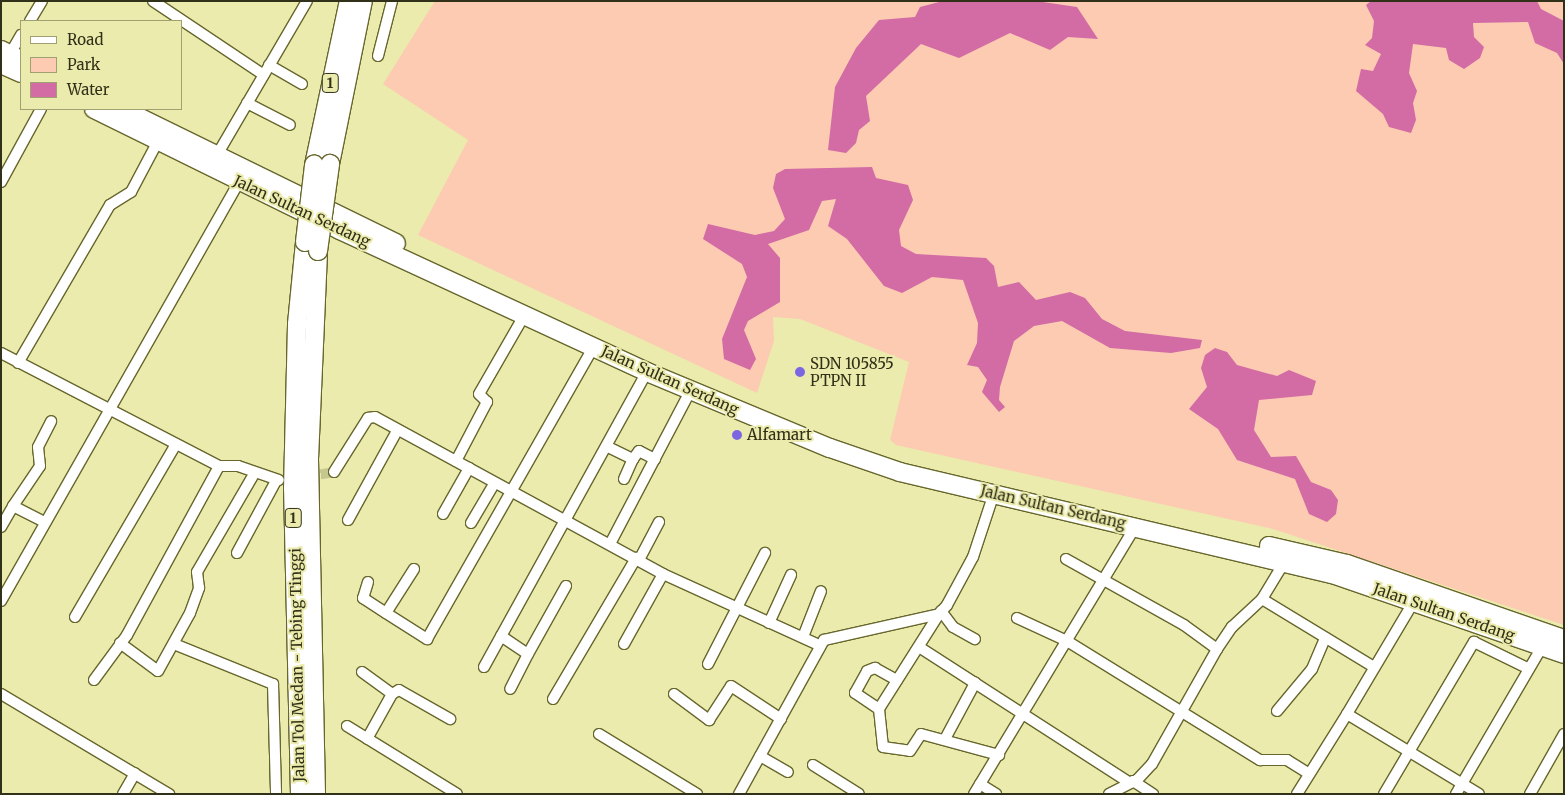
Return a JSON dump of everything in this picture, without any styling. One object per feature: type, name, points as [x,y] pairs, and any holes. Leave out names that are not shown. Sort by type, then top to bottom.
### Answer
[{"type":"highway","name":"Jalan Tol Medan - Tebing Tinggi","points":[[300,794],[293,489],[311,246],[322,164],[349,1]]},
{"type":"highway","name":"Jalan Tol Medan - Tebing Tinggi","points":[[322,164],[364,1]]},
{"type":"highway","points":[[8,57],[20,72]]},
{"type":"highway","name":"Jalan Sultan Serdang","points":[[96,110],[239,182],[645,361],[864,453],[966,480],[1287,556],[1564,654]]},
{"type":"highway","name":"Jalan Sultan Serdang","points":[[124,110],[217,155],[525,314],[647,372],[861,459],[1134,526],[1287,556],[1347,564],[1564,639]]},
{"type":"highway","name":"Jalan Tol Medan - Tebing Tinggi","points":[[311,246],[309,459],[316,794]]},
{"type":"street","points":[[31,20],[42,1]]},
{"type":"street","points":[[153,1],[182,20]]},
{"type":"street","points":[[217,155],[307,1]]},
{"type":"street","points":[[378,56],[392,1]]},
{"type":"street","points":[[182,20],[264,75]]},
{"type":"street","points":[[8,57],[20,37]]},
{"type":"street","points":[[270,65],[302,84]]},
{"type":"street","points":[[247,103],[290,125]]},
{"type":"street","points":[[1,182],[40,110]]},
{"type":"street","points":[[18,362],[110,205],[132,192],[158,141]]},
{"type":"street","points":[[1,601],[44,522],[239,182]]},
{"type":"street","points":[[456,461],[487,402],[479,394],[525,314]]},
{"type":"street","points":[[368,582],[363,598],[427,638],[513,495],[594,346]]},
{"type":"street","points":[[3,358],[18,362],[219,466],[238,466],[254,474],[277,481],[237,553]]},
{"type":"street","points":[[484,667],[565,520],[608,447],[647,372]]},
{"type":"street","points":[[610,544],[691,390]]},
{"type":"street","points":[[334,472],[371,416],[469,468],[513,495],[565,520],[663,574],[820,645]]},
{"type":"street","points":[[1,526],[40,466],[38,447],[51,421]]},
{"type":"street","points":[[348,520],[397,431]]},
{"type":"street","points":[[76,617],[176,444]]},
{"type":"street","points":[[608,447],[633,459]]},
{"type":"street","points":[[624,479],[633,459],[639,451],[655,460]]},
{"type":"street","points":[[94,680],[125,636],[219,466]]},
{"type":"street","points":[[443,514],[469,468]]},
{"type":"street","points":[[125,636],[158,671],[186,623],[199,588],[197,572],[254,474]]},
{"type":"street","points":[[471,523],[494,484]]},
{"type":"street","points":[[994,493],[965,575],[896,680],[880,709],[878,732],[886,750],[910,751],[921,734],[999,755]]},
{"type":"street","points":[[13,506],[44,522]]},
{"type":"street","points":[[553,699],[659,522]]},
{"type":"street","points":[[974,794],[1067,641],[1106,581],[1134,526]]},
{"type":"street","points":[[708,664],[765,552]]},
{"type":"street","points":[[1109,794],[1132,782],[1152,764],[1217,649],[1232,627],[1262,599],[1287,556]]},
{"type":"street","points":[[1066,559],[1106,581],[1217,649]]},
{"type":"street","points":[[386,612],[414,569]]},
{"type":"street","points":[[624,644],[663,574]]},
{"type":"street","points":[[769,623],[791,575]]},
{"type":"street","points":[[510,689],[566,586]]},
{"type":"street","points":[[803,637],[821,591]]},
{"type":"street","points":[[1262,599],[1374,667]]},
{"type":"street","points":[[1297,794],[1414,601]]},
{"type":"street","points":[[940,612],[953,627],[974,639]]},
{"type":"street","points":[[739,794],[820,645],[834,635],[940,612]]},
{"type":"street","points":[[1017,618],[1067,641],[1181,714],[1260,760],[1287,760],[1308,774]]},
{"type":"street","points":[[502,636],[528,654]]},
{"type":"street","points":[[1277,711],[1312,669],[1325,638]]},
{"type":"street","points":[[1384,794],[1474,642],[1526,668]]},
{"type":"street","points":[[174,644],[273,684],[276,794]]},
{"type":"street","points":[[1456,794],[1526,668],[1542,646]]},
{"type":"street","points":[[919,647],[1153,794]]},
{"type":"street","points":[[880,709],[856,693],[867,671],[875,668],[896,680]]},
{"type":"street","points":[[362,672],[392,694]]},
{"type":"street","points":[[945,739],[975,683]]},
{"type":"street","points":[[674,694],[709,720],[731,686],[781,719]]},
{"type":"street","points":[[367,739],[392,694],[399,690],[450,719]]},
{"type":"street","points":[[1,694],[169,794]]},
{"type":"street","points":[[1347,714],[1479,794]]},
{"type":"street","points":[[348,726],[457,794]]},
{"type":"street","points":[[598,734],[697,794]]},
{"type":"street","points":[[1530,794],[1564,734]]},
{"type":"street","points":[[760,756],[788,772]]},
{"type":"street","points":[[813,764],[858,794]]},
{"type":"street","points":[[123,794],[135,773]]},
{"type":"street","points":[[980,784],[996,794]]},
{"type":"green space","points":[[435,1],[1564,1],[1564,625],[1273,529],[896,445],[890,440],[909,362],[800,319],[773,317],[774,341],[757,393],[418,235],[468,140],[383,84]]},
{"type":"water","points":[[943,1],[1036,1],[1077,7],[1098,39],[1068,37],[1050,50],[1010,33],[959,58],[921,44],[866,96],[870,121],[859,130],[856,143],[846,153],[828,150],[835,87],[856,48],[879,20],[915,17],[920,7]]},
{"type":"water","points":[[1371,1],[1537,1],[1541,9],[1564,21],[1564,64],[1557,53],[1535,43],[1528,22],[1473,23],[1474,37],[1484,47],[1480,58],[1464,69],[1449,60],[1446,48],[1413,44],[1409,73],[1417,91],[1413,103],[1416,120],[1411,133],[1389,127],[1383,114],[1356,91],[1361,69],[1373,71],[1381,54],[1365,45],[1372,38],[1374,21],[1366,5]]},
{"type":"water","points":[[872,167],[876,178],[908,185],[913,200],[899,230],[901,246],[916,254],[986,258],[994,266],[998,287],[1019,282],[1036,300],[1070,292],[1085,298],[1102,319],[1125,331],[1202,340],[1200,348],[1171,353],[1110,348],[1062,321],[1034,326],[1014,341],[1000,387],[999,400],[1005,407],[999,412],[982,392],[987,380],[978,367],[967,365],[977,343],[978,323],[963,280],[932,277],[902,293],[884,286],[847,239],[828,226],[836,199],[822,201],[809,230],[768,244],[780,258],[780,302],[748,321],[744,330],[756,359],[750,370],[724,359],[722,339],[747,277],[742,264],[703,239],[708,224],[755,235],[774,231],[785,219],[773,188],[776,174],[785,169]]},
{"type":"water","points":[[1215,348],[1227,352],[1237,365],[1277,376],[1289,370],[1316,381],[1312,395],[1259,400],[1254,430],[1271,457],[1296,456],[1311,482],[1331,490],[1338,500],[1336,514],[1327,522],[1309,514],[1295,479],[1237,460],[1218,429],[1189,409],[1207,387],[1201,368],[1205,355]]},
{"type":"tunnel","points":[[306,477],[334,472]]},
{"type":"place","name":"SDN 105855 PTPN II","points":[[800,372]]},
{"type":"place","name":"Alfamart","points":[[737,435]]}]
